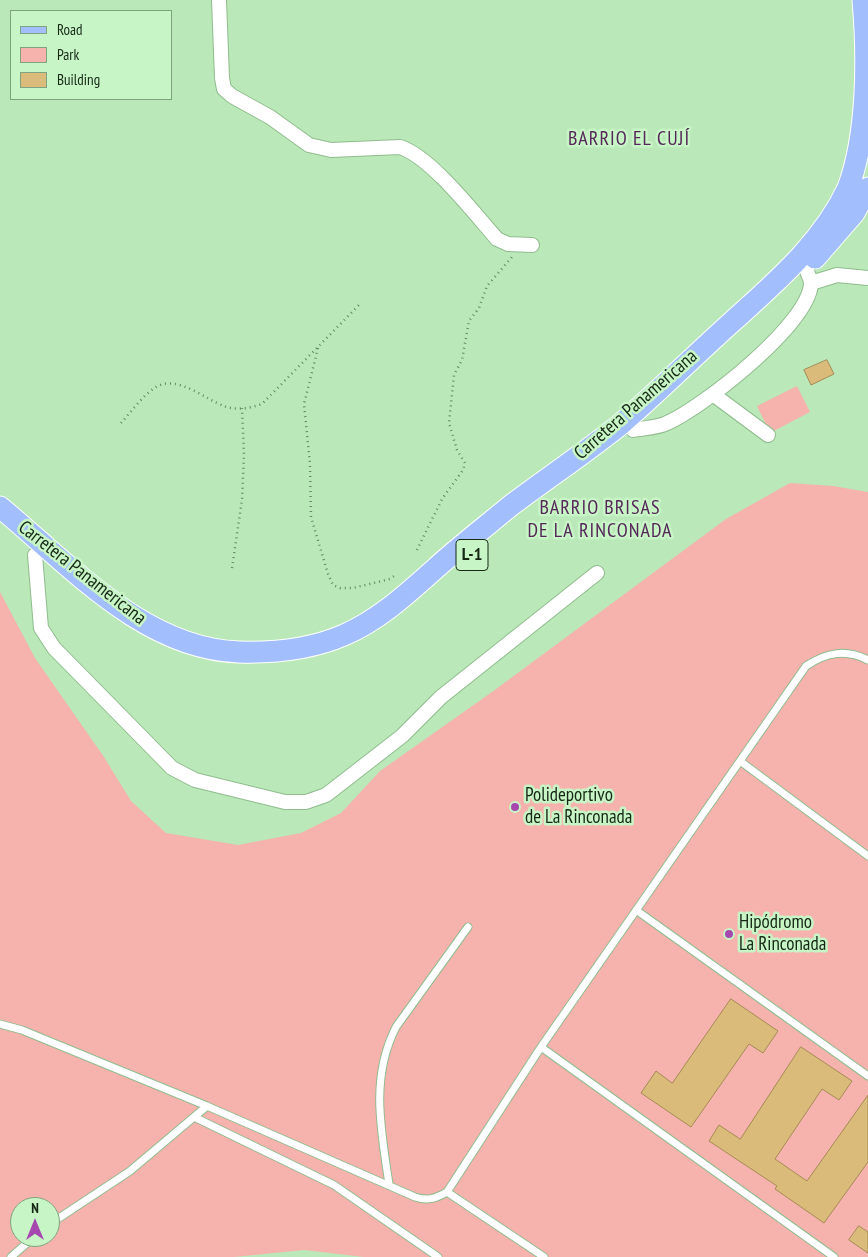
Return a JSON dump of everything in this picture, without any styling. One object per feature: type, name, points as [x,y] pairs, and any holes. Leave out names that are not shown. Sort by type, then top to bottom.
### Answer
[{"type":"main road","name":"Carretera Panamericana","points":[[0,507],[71,568],[134,617],[177,638],[216,650],[257,652],[297,648],[321,643],[362,626],[400,599],[508,508],[621,424],[804,253],[849,186],[860,152],[867,86],[863,0]]},
{"type":"main road","name":"Carretera Panamericana","points":[[0,523],[35,555],[123,625],[170,648],[211,661],[234,665],[255,665],[320,658],[344,649],[385,628],[404,614],[490,541],[633,430],[772,303],[808,275],[868,188]]},
{"type":"street","points":[[219,0],[222,78],[224,89],[232,96],[270,118],[309,145],[331,150],[400,147],[408,150],[426,162],[497,239],[508,244],[532,245]]},
{"type":"street","points":[[633,430],[666,424],[714,395],[785,331],[807,299],[808,275],[868,278]]},
{"type":"street","points":[[714,395],[768,435]]},
{"type":"street","points":[[35,555],[41,628],[54,648],[172,768],[195,780],[285,802],[306,802],[326,795],[402,736],[441,697],[597,573]]},
{"type":"lane","points":[[0,1024],[22,1030],[207,1106],[424,1200],[436,1198],[447,1192],[541,1046],[806,666],[820,656],[837,653],[856,654],[868,660]]},
{"type":"lane","points":[[740,761],[868,856]]},
{"type":"lane","points":[[636,910],[868,1076]]},
{"type":"lane","points":[[389,1184],[378,1094],[388,1042],[396,1027],[468,927]]},
{"type":"lane","points":[[541,1046],[834,1257]]},
{"type":"lane","points":[[60,1217],[130,1171],[207,1106]]},
{"type":"lane","points":[[194,1117],[334,1185],[438,1257]]},
{"type":"lane","points":[[447,1192],[544,1257]]},
{"type":"lane","points":[[10,1257],[22,1247]]},
{"type":"path","points":[[417,550],[442,499],[463,470],[465,462],[457,450],[449,423],[454,375],[462,360],[469,321],[479,308],[487,286],[508,260],[532,245]]},
{"type":"path","points":[[121,424],[158,386],[172,384],[187,388],[226,407],[248,409],[262,404],[359,305]]},
{"type":"path","points":[[318,348],[304,404],[310,464],[311,517],[328,574],[333,584],[340,588],[353,588],[390,580],[397,574]]},
{"type":"path","points":[[232,568],[242,500],[244,455],[242,408]]},
{"type":"green space","points":[[797,386],[810,412],[770,433],[757,406]]},
{"type":"green space","points":[[790,483],[833,486],[868,492],[868,1257],[364,1257],[304,1250],[234,1257],[0,1257],[0,592],[35,658],[104,757],[131,801],[166,833],[238,845],[301,833],[341,813],[380,771],[492,692],[726,519]]},
{"type":"building","points":[[827,360],[834,374],[811,385],[804,370]]},
{"type":"building","points":[[731,999],[778,1031],[763,1053],[749,1044],[691,1127],[641,1093],[656,1071],[672,1083]]},
{"type":"building","points":[[801,1047],[852,1081],[839,1100],[822,1089],[775,1159],[807,1181],[868,1095],[868,1162],[824,1223],[775,1189],[777,1186],[709,1141],[719,1125],[740,1139]]},
{"type":"building","points":[[859,1226],[868,1232],[868,1253],[849,1240]]},
{"type":"place","name":"Polideportivo de La Rinconada","points":[[515,807]]},
{"type":"place","name":"Hipódromo La Rinconada","points":[[729,934]]},
{"type":"district","name":"BARRIO EL CUJÍ","points":[[629,139]]},
{"type":"district","name":"BARRIO BRISAS DE LA RINCONADA","points":[[600,520]]}]
